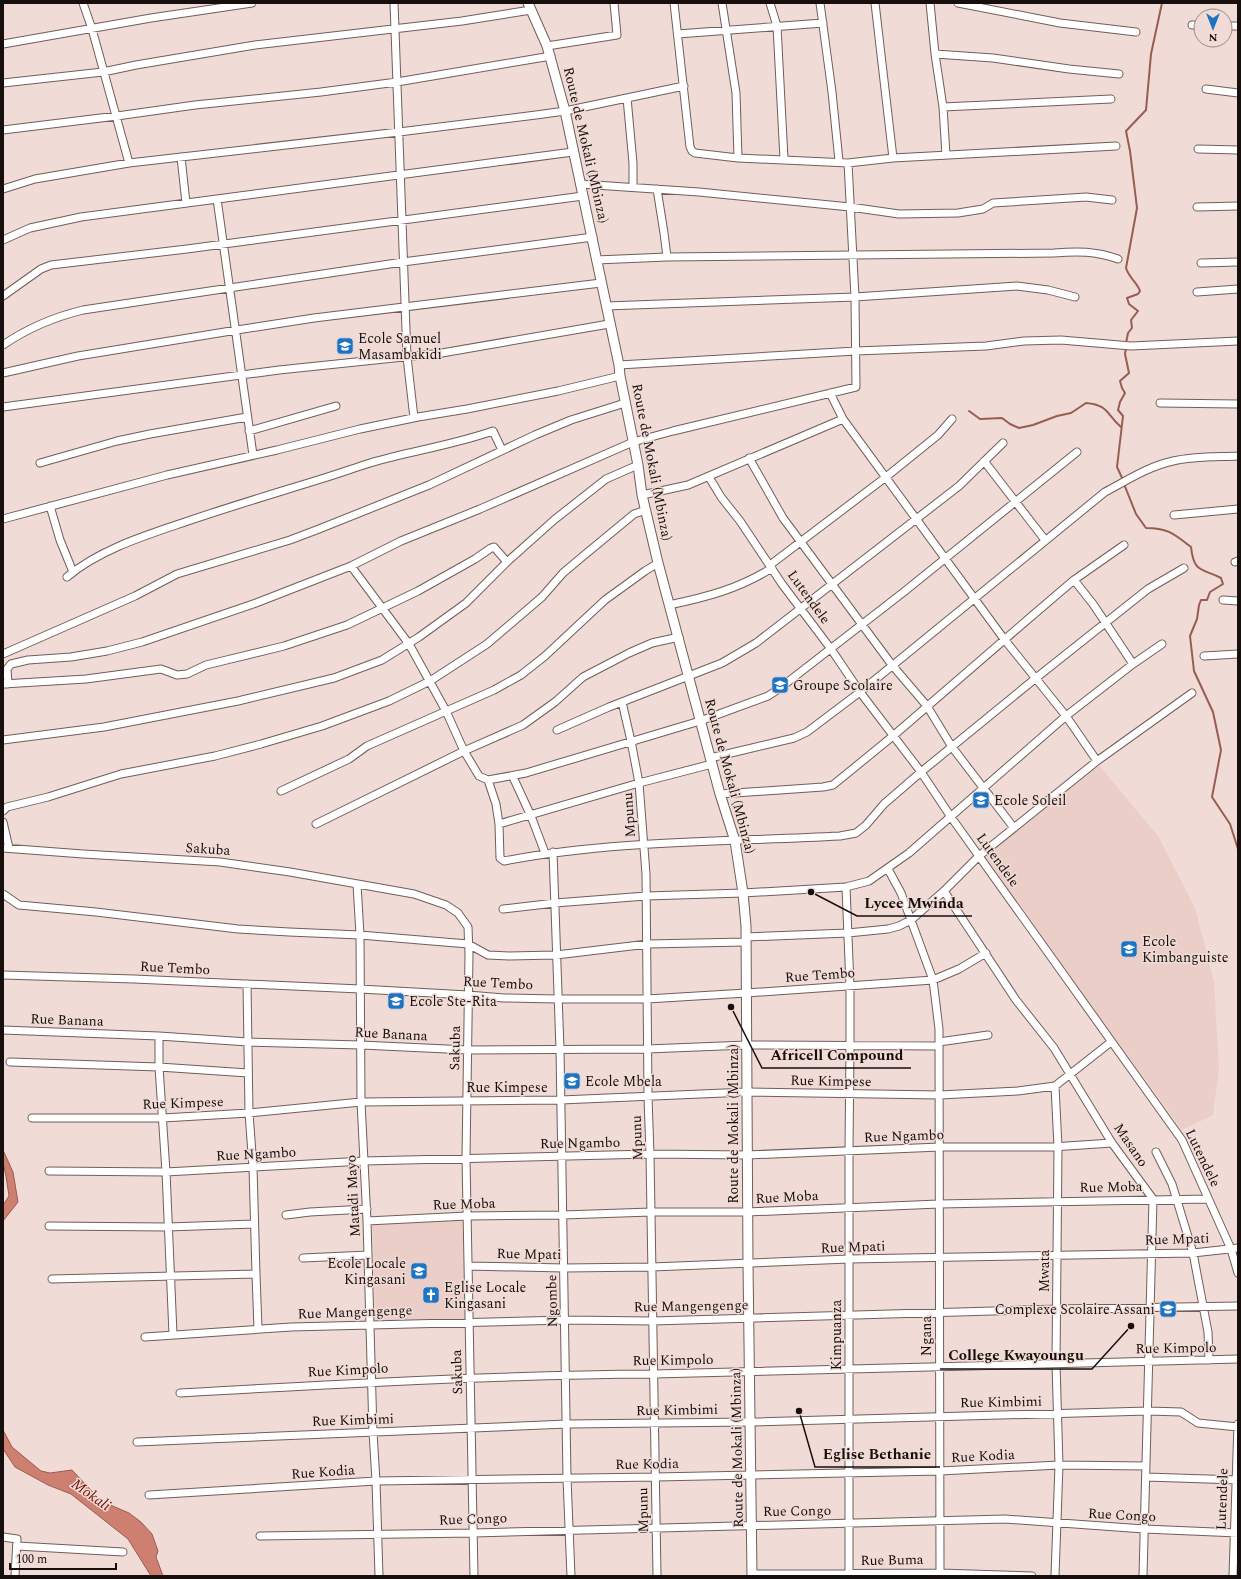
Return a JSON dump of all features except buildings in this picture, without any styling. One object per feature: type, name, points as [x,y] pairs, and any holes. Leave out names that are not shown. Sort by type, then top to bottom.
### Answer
[{"type":"street","points":[[83,3],[92,28],[129,163]]},
{"type":"street","points":[[3,44],[151,18],[252,3]]},
{"type":"street","points":[[394,3],[407,357],[414,418]]},
{"type":"street","points":[[547,46],[617,35],[614,3]]},
{"type":"street","points":[[674,3],[691,150],[695,153],[738,158],[848,162],[893,158],[1116,146]]},
{"type":"street","points":[[722,3],[736,93],[738,158]]},
{"type":"street","points":[[770,3],[777,26],[784,159]]},
{"type":"street","points":[[820,3],[832,92],[839,161]]},
{"type":"street","points":[[875,3],[893,158]]},
{"type":"street","points":[[930,3],[935,54],[943,107],[946,155]]},
{"type":"street","points":[[958,3],[1060,23],[1136,32]]},
{"type":"street","points":[[3,83],[103,72],[255,45],[462,21],[530,7]]},
{"type":"street","name":"Route de Mokali (Mbinza)","points":[[530,7],[551,56],[565,111],[593,237],[596,260],[609,324],[619,364],[625,403],[638,465],[642,495],[658,563],[679,637],[700,721],[720,794],[735,841],[743,893],[746,940],[747,1212],[752,1575]]},
{"type":"street","points":[[678,34],[823,24]]},
{"type":"street","points":[[935,54],[993,58],[1069,69],[1119,74]]},
{"type":"street","points":[[3,130],[195,105],[321,92],[398,82],[551,56]]},
{"type":"street","points":[[3,189],[35,179],[129,163],[565,111],[684,86]]},
{"type":"street","points":[[1206,90],[1238,93]]},
{"type":"street","points":[[627,98],[634,164],[633,187]]},
{"type":"street","points":[[943,107],[1111,99]]},
{"type":"street","points":[[1198,149],[1238,150]]},
{"type":"street","points":[[3,240],[37,226],[81,217],[574,152]]},
{"type":"street","points":[[181,157],[186,203]]},
{"type":"street","points":[[507,562],[494,548],[491,548],[475,559],[418,590],[347,625],[284,646],[206,665],[195,671],[182,675],[177,675],[161,669],[86,679],[5,684],[7,669],[10,664],[28,660],[70,657],[107,651],[142,642],[256,603],[351,566],[401,541],[480,509],[633,442],[854,388],[856,386],[855,297],[848,162]]},
{"type":"street","points":[[580,184],[656,189],[850,207],[900,214],[926,215],[982,210],[993,203],[1086,197],[1112,200]]},
{"type":"street","points":[[656,189],[667,257]]},
{"type":"street","points":[[3,296],[41,268],[51,265],[583,196]]},
{"type":"street","points":[[217,199],[229,288],[237,330],[241,376],[253,455]]},
{"type":"street","points":[[1197,207],[1238,206]]},
{"type":"street","points":[[3,345],[22,333],[61,315],[83,310],[403,262],[593,237]]},
{"type":"street","points":[[596,260],[667,257],[1054,253],[1078,251],[1101,253],[1118,259]]},
{"type":"street","points":[[1201,263],[1238,262]]},
{"type":"street","points":[[3,373],[78,356],[237,330],[353,313],[406,308],[601,283]]},
{"type":"street","points":[[606,306],[855,297],[1017,286],[1048,290],[1075,297]]},
{"type":"street","points":[[1197,292],[1238,289]]},
{"type":"street","points":[[3,407],[279,370],[442,353],[609,324]]},
{"type":"street","points":[[619,364],[856,351],[986,346],[1024,341],[1061,340],[1131,346],[1238,341]]},
{"type":"street","points":[[3,519],[167,475],[360,429],[558,391],[620,376]]},
{"type":"street","points":[[830,393],[843,419],[916,520],[975,597],[1004,639],[1066,716],[1097,761]]},
{"type":"street","points":[[3,654],[135,596],[177,574],[290,540],[319,529],[428,485],[570,420],[625,403]]},
{"type":"street","points":[[1160,403],[1238,404]]},
{"type":"street","points":[[249,431],[336,406]]},
{"type":"street","points":[[40,463],[137,436],[247,417]]},
{"type":"street","points":[[642,495],[688,485],[843,419]]},
{"type":"street","points":[[669,605],[717,594],[751,580],[771,567],[938,435],[952,420]]},
{"type":"street","points":[[50,506],[70,575],[94,558],[149,534],[370,463],[460,441],[493,431],[495,432],[502,450]]},
{"type":"street","points":[[557,730],[622,702],[722,663],[756,643],[959,486],[1003,443]]},
{"type":"street","points":[[351,566],[409,644],[430,680],[464,751],[478,776],[488,780],[513,776],[700,721],[768,696],[831,649],[1077,452]]},
{"type":"street","points":[[499,824],[531,816],[711,761],[794,738],[807,732],[860,692],[1105,492],[1146,471],[1172,461],[1189,458],[1238,456]]},
{"type":"street","points":[[749,458],[783,518],[892,665],[927,706],[952,747],[1014,828]]},
{"type":"street","points":[[984,461],[1045,540]]},
{"type":"street","points":[[3,740],[104,726],[238,701],[327,680],[366,667],[382,660],[409,644],[466,603],[507,562],[554,520],[606,479],[638,465]]},
{"type":"street","name":"Lutendele","points":[[709,477],[721,497],[782,584],[831,649],[860,692],[921,772],[951,817],[1182,1140],[1208,1199],[1234,1249],[1238,1273]]},
{"type":"street","points":[[1174,515],[1238,509]]},
{"type":"street","points":[[3,811],[7,807],[48,797],[121,774],[215,756],[322,726],[389,701],[430,680],[487,644],[542,597],[563,573],[634,514],[646,510]]},
{"type":"street","points":[[720,794],[833,785],[893,736],[1074,580],[1124,544]]},
{"type":"street","points":[[281,790],[349,759],[367,746],[494,690],[521,675],[545,656],[605,600],[658,563]]},
{"type":"street","points":[[488,780],[496,804],[499,824],[501,860],[553,852],[644,845],[840,836],[856,833],[866,825],[884,804],[921,772],[1036,678],[1148,589],[1184,568]]},
{"type":"street","points":[[1074,580],[1093,604],[1133,664]]},
{"type":"street","points":[[1223,600],[1238,600]]},
{"type":"street","points":[[316,824],[464,751],[523,725],[555,702],[583,677],[629,652],[652,643],[679,637]]},
{"type":"street","points":[[503,909],[555,903],[646,896],[743,893],[846,887],[869,881],[909,853],[1066,716],[1133,664],[1162,644]]},
{"type":"street","points":[[1204,656],[1238,654]]},
{"type":"street","points":[[3,894],[19,905],[238,928],[360,935],[468,944],[488,955],[509,956],[556,954],[648,944],[746,940],[888,929],[899,926],[911,920],[944,891],[979,856],[1097,761],[1192,693]]},
{"type":"street","name":"Mpunu","points":[[622,702],[632,741],[639,783],[644,845],[648,944],[647,1049],[657,1576]]},
{"type":"street","points":[[513,776],[531,816],[544,853]]},
{"type":"street","points":[[3,822],[6,848]]},
{"type":"street","name":"Sakuba","points":[[6,848],[220,862],[290,872],[414,894],[446,905],[458,914],[467,925],[468,1050],[466,1158],[474,1576]]},
{"type":"street","name":"Ngombe","points":[[553,852],[557,999],[560,1049],[570,1576]]},
{"type":"street","name":"Ngana","points":[[888,869],[901,894],[933,980],[939,1029],[940,1574]]},
{"type":"street","name":"Matadi Mayo","points":[[357,884],[360,935],[361,1102],[367,1209],[373,1432],[379,1576]]},
{"type":"street","name":"Kimpuanza","points":[[846,887],[850,986],[849,1575]]},
{"type":"street","name":"Masano","points":[[944,891],[1016,1000],[1054,1048],[1112,1143],[1153,1199]]},
{"type":"street","name":"Rue Tembo","points":[[3,975],[360,989],[504,998],[647,999],[933,980],[959,969],[986,953]]},
{"type":"street","points":[[247,984],[249,1113],[253,1167],[258,1329]]},
{"type":"street","name":"Rue Banana","points":[[3,1030],[159,1036],[248,1042],[468,1050],[647,1049],[747,1045],[850,1046],[939,1044],[988,1034]]},
{"type":"street","points":[[159,1036],[159,1067],[166,1172],[173,1334]]},
{"type":"street","name":"Rue Kimpese","points":[[32,1118],[163,1118],[249,1113],[361,1102],[561,1100],[747,1092],[940,1096],[1018,1092],[1055,1086],[1111,1042]]},
{"type":"street","points":[[10,1062],[159,1067],[248,1073]]},
{"type":"street","name":"Mwata","points":[[1055,1086],[1058,1147],[1056,1364],[1059,1465],[1055,1576]]},
{"type":"street","name":"Rue Ngambo","points":[[49,1170],[166,1172],[364,1161],[650,1154],[747,1155],[940,1147],[1058,1147],[1112,1143]]},
{"type":"street","points":[[1156,1152],[1172,1184],[1193,1253],[1208,1332],[1209,1360]]},
{"type":"street","points":[[1143,1576],[1153,1199]]},
{"type":"street","name":"Rue Moba","points":[[367,1221],[467,1216],[651,1212],[747,1212],[939,1204],[1208,1199]]},
{"type":"street","points":[[286,1215],[310,1212],[367,1209]]},
{"type":"street","points":[[49,1226],[168,1227],[254,1224]]},
{"type":"street","name":"Rue Mpati","points":[[468,1266],[564,1268],[652,1267],[849,1259],[1193,1253],[1234,1249]]},
{"type":"street","points":[[303,1258],[368,1255]]},
{"type":"street","points":[[52,1280],[256,1274]]},
{"type":"street","name":"Rue Mangengenge","points":[[145,1336],[258,1329],[468,1322],[565,1320],[653,1321],[1238,1306]]},
{"type":"street","name":"Rue Kimpolo","points":[[180,1393],[372,1382],[566,1374],[654,1374],[1238,1359]]},
{"type":"street","name":"Rue Kimbimi","points":[[137,1442],[567,1424],[751,1422],[1148,1411],[1181,1412],[1198,1423],[1238,1427]]},
{"type":"street","name":"Lutendele","points":[[1233,1576],[1236,1533],[1238,1424]]},
{"type":"street","name":"Rue Kodia","points":[[149,1495],[376,1481],[656,1478],[940,1471],[1059,1465],[1146,1466]]},
{"type":"street","points":[[1146,1477],[1237,1480]]},
{"type":"street","name":"Rue Congo","points":[[260,1536],[474,1533],[569,1529],[1005,1519],[1056,1524],[1236,1533]]},
{"type":"street","points":[[3,1538],[17,1539],[16,1576]]},
{"type":"street","points":[[17,1546],[123,1552]]},
{"type":"street","name":"Rue Buma","points":[[752,1575],[940,1574],[1032,1576]]},
{"type":"shaded area","name":"Ecole Kimbanguiste","points":[[1098,764],[1158,836],[1195,908],[1214,982],[1219,1069],[1213,1115],[1182,1130],[983,856]]},
{"type":"shaded area","name":"Ecole Locale Kingasani","points":[[465,1219],[466,1320],[375,1320],[372,1222]]},
{"type":"water","points":[[3,1150],[13,1172],[18,1202],[3,1221],[3,1205],[9,1196],[3,1163]]},
{"type":"water","name":"Mokali","points":[[3,1430],[12,1447],[41,1471],[50,1473],[72,1470],[101,1501],[129,1513],[141,1522],[152,1534],[158,1551],[156,1557],[163,1576],[151,1576],[128,1539],[71,1494],[48,1485],[15,1467],[3,1449]]},
{"type":"waterway","points":[[1126,343],[1128,333],[1132,328],[1131,320],[1138,311],[1129,304],[1127,298],[1138,294],[1140,291],[1126,268],[1137,208],[1126,131],[1146,110],[1151,54],[1162,3]]},
{"type":"waterway","points":[[1123,480],[1117,467],[1123,416],[1118,410],[1125,393],[1120,381],[1129,373],[1125,354],[1126,348]]},
{"type":"waterway","points":[[969,411],[980,419],[1002,418],[1019,428],[1071,413],[1086,403],[1103,408],[1121,427]]},
{"type":"waterway","points":[[1124,484],[1136,514],[1146,528],[1160,529],[1180,539],[1191,547],[1192,556],[1197,566],[1200,569],[1221,578],[1223,584],[1210,592],[1207,600],[1201,600],[1197,619],[1190,636],[1194,671],[1213,712],[1221,750],[1212,797],[1230,824],[1238,849]]},
{"type":"place","name":"Ecole Samuel Masambakidi","points":[[345,346]]},
{"type":"place","name":"Groupe Scolaire","points":[[780,685]]},
{"type":"place","name":"Ecole Soleil","points":[[981,800]]},
{"type":"place","name":"Lycee Mwinda","points":[[811,892]]},
{"type":"place","name":"Ecole Kimbanguiste","points":[[1129,949]]},
{"type":"place","name":"Ecole Ste-Rita","points":[[396,1001]]},
{"type":"place","name":"Africell Compound","points":[[731,1007]]},
{"type":"place","name":"Ecole Mbela","points":[[572,1081]]},
{"type":"place","name":"Ecole Locale Kingasani","points":[[419,1271]]},
{"type":"place","name":"Eglise Locale Kingasani","points":[[431,1295]]},
{"type":"place","name":"Complexe Scolaire Assani","points":[[1168,1309]]},
{"type":"place","name":"College Kwayoungu","points":[[1131,1326]]},
{"type":"place","name":"Eglise Bethanie","points":[[799,1411]]}]
